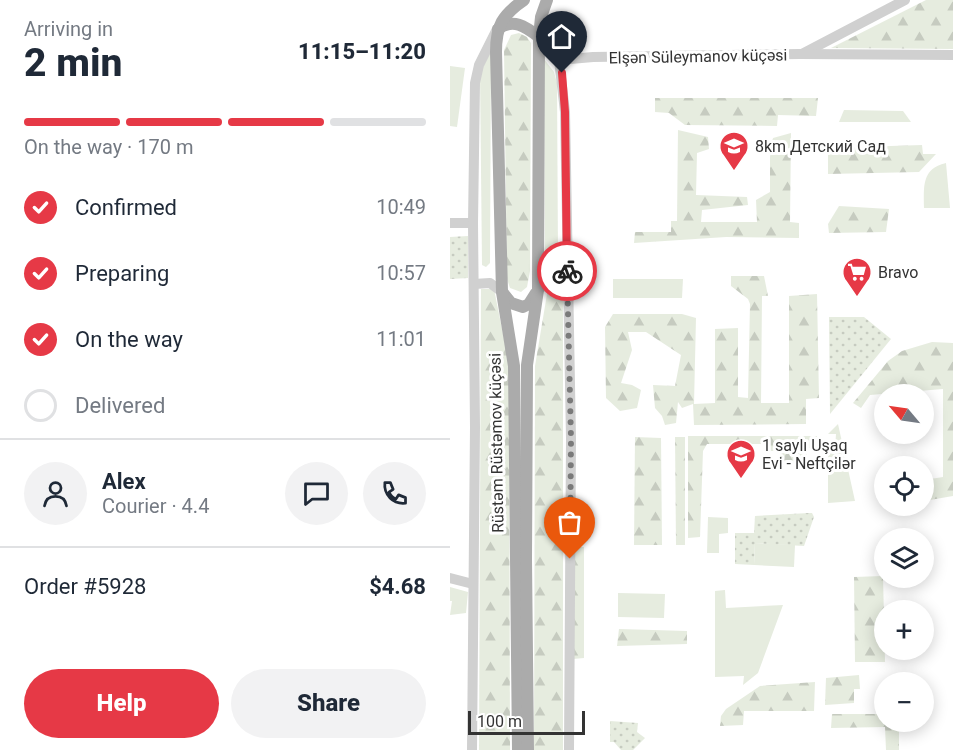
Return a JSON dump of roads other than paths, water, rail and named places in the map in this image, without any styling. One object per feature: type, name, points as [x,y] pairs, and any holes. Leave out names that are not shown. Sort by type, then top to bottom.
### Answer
[{"type":"main road","name":"Rüstəm Rüstəmov küçəsi","points":[[528,750],[527,365],[538,290],[539,37],[541,17],[547,0]]},
{"type":"main road","name":"Rüstəm Rüstəmov küçəsi","points":[[516,3],[497,29],[496,52],[502,292],[514,366],[518,750]]},
{"type":"main road","points":[[497,29],[505,23],[517,24],[539,37]]},
{"type":"main road","points":[[502,292],[511,303],[523,307],[530,304],[538,290]]},
{"type":"street","name":"Elşən Süleymanov küçəsi","points":[[800,54],[905,0]]},
{"type":"street","name":"Rüstəm Rüstəmov küçəsi","points":[[472,750],[475,83],[479,64],[497,29]]},
{"type":"street","points":[[539,37],[559,60],[565,112],[571,439],[569,750]]},
{"type":"street","name":"Elşən Süleymanov küçəsi","points":[[559,60],[593,57],[800,54],[953,55]]},
{"type":"street","points":[[450,223],[473,223]]},
{"type":"street","points":[[538,290],[554,279],[567,277]]},
{"type":"street","points":[[474,284],[490,283],[502,292]]},
{"type":"street","points":[[450,578],[473,584]]},
{"type":"place","name":"8km Детский Сад","points":[[734,172]]},
{"type":"place","name":"Bravo","points":[[857,298]]},
{"type":"place","name":"1 saylı Uşaq Evi - Neftçilər","points":[[741,480]]}]
